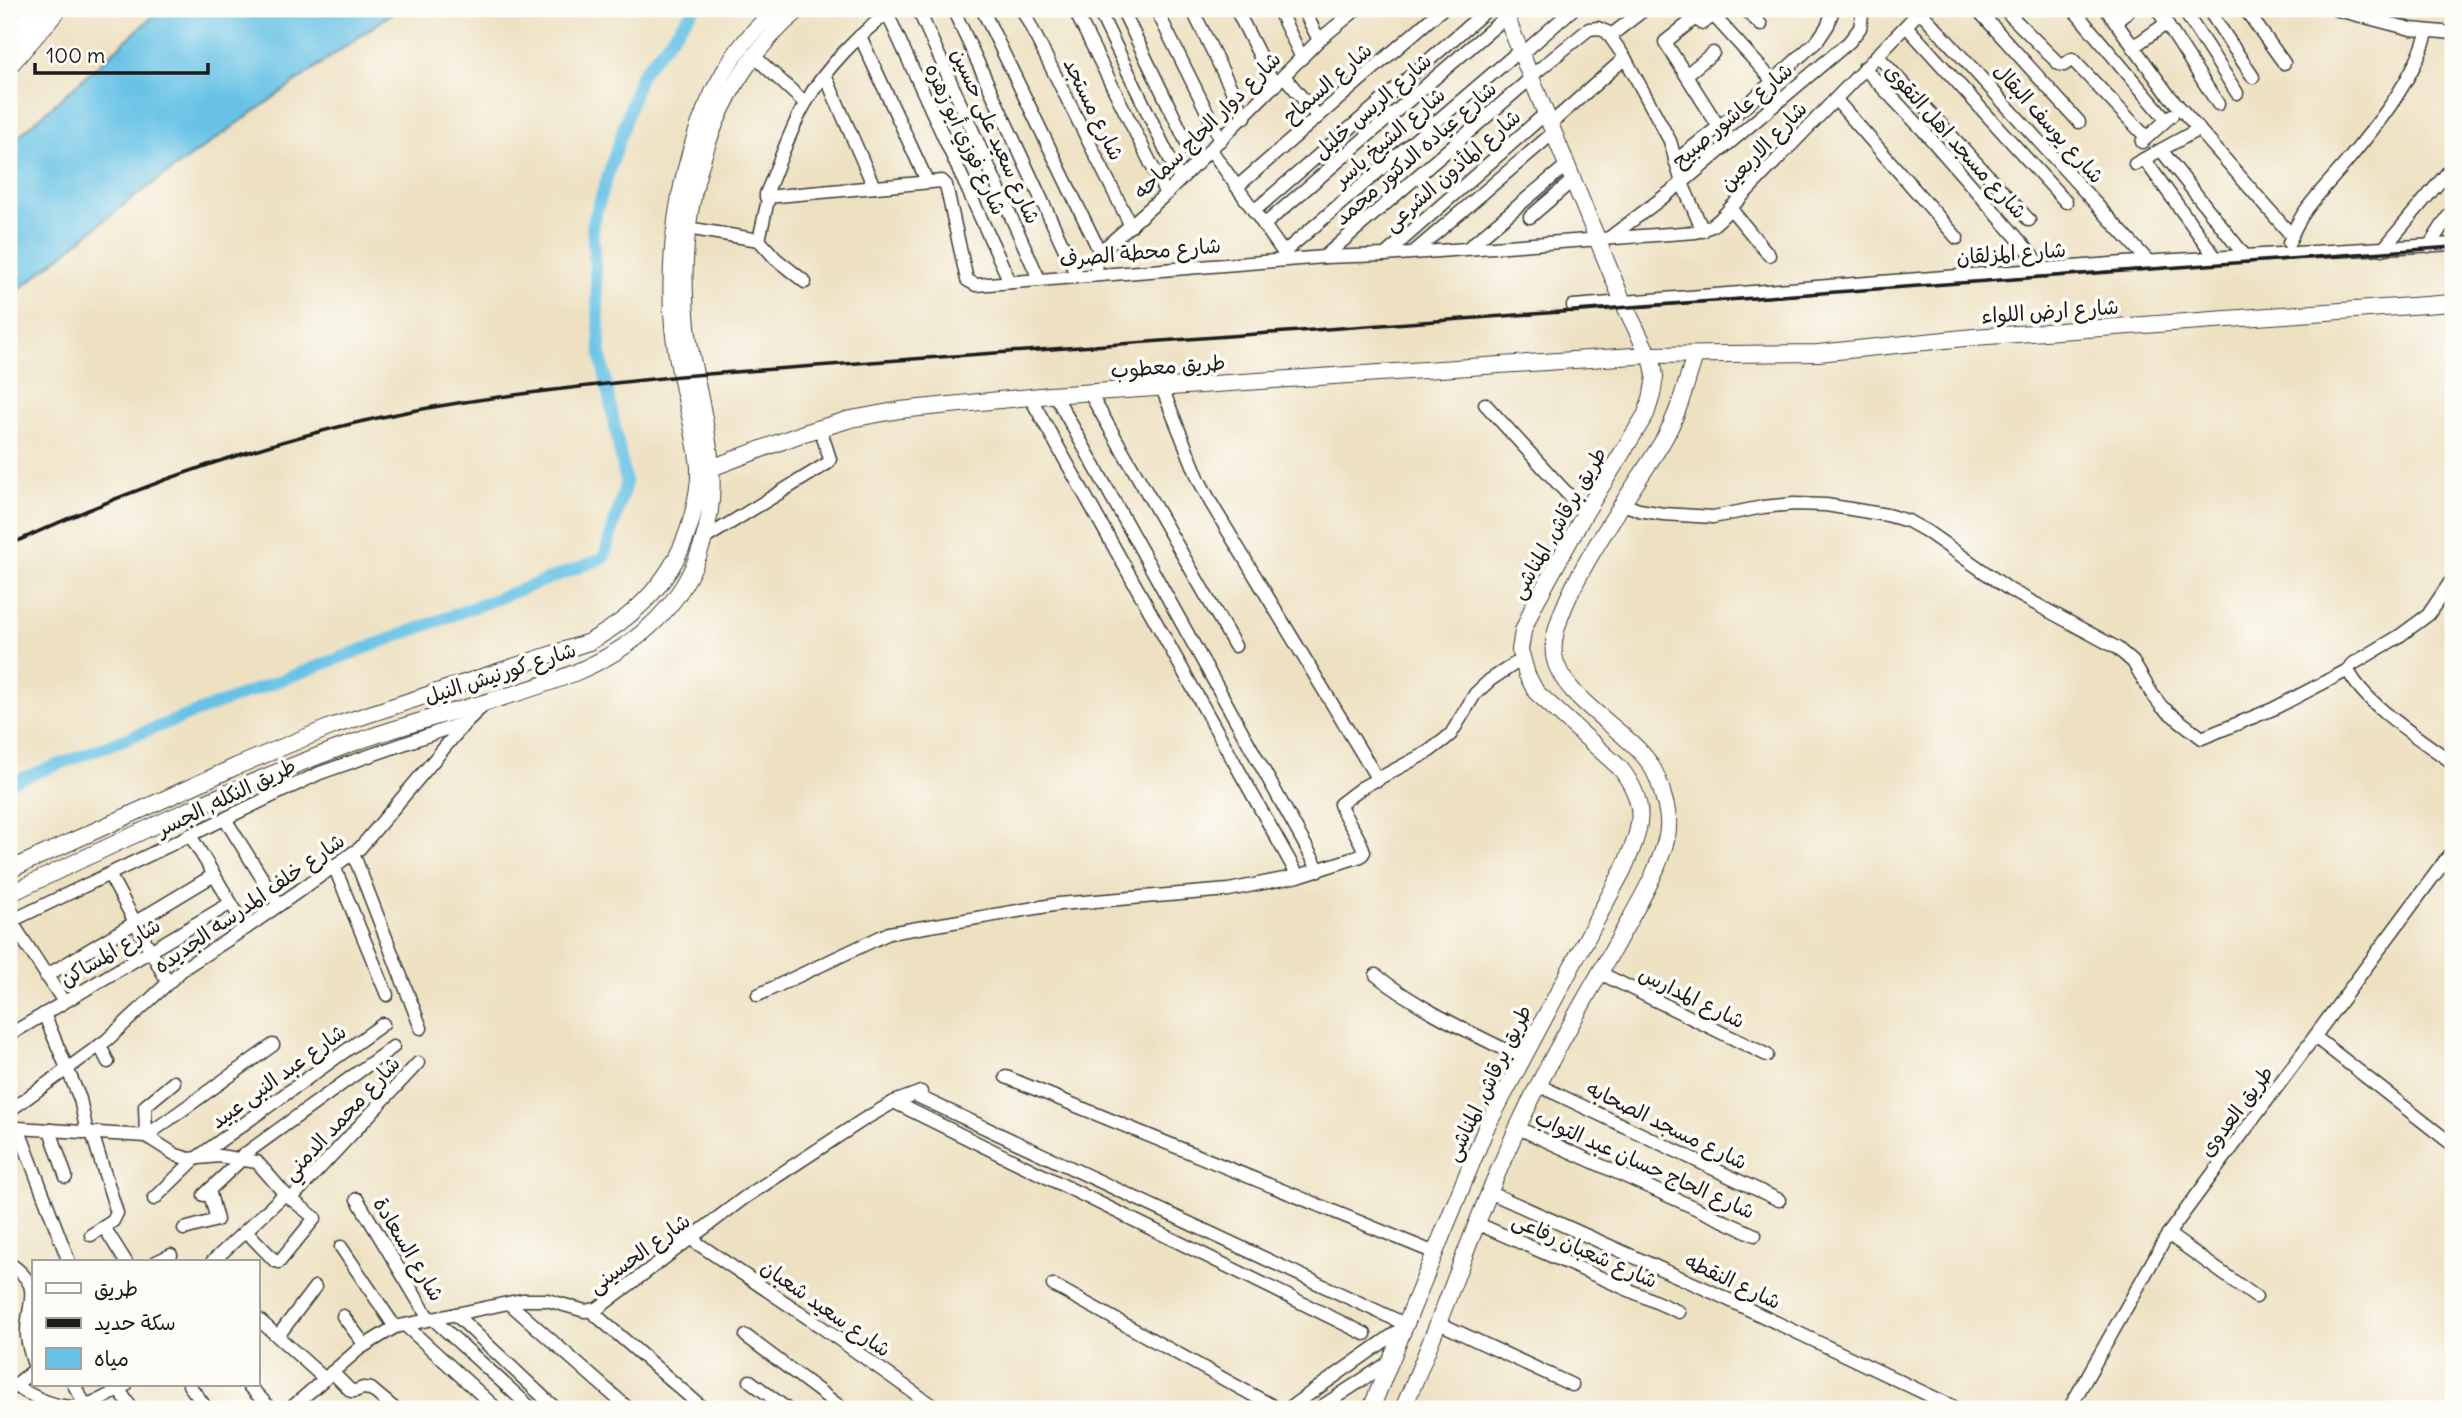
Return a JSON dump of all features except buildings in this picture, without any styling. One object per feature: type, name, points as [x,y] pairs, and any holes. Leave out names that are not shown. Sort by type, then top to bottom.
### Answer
[{"type":"main road","points":[[9,39],[36,9]]},
{"type":"main road","points":[[9,65],[58,9]]},
{"type":"street","name":"شارع كورنيش النيل","points":[[9,894],[127,838],[300,763],[370,737],[539,687],[573,674],[626,646],[648,628],[674,599],[686,583],[704,539],[712,492],[705,469],[680,326],[673,257],[685,174],[712,95],[742,44],[776,17],[800,9]]},
{"type":"street","name":"شارع سعيد على حسين","points":[[918,9],[1040,279]]},
{"type":"street","points":[[953,9],[1077,275]]},
{"type":"street","points":[[982,9],[1100,252],[1096,274]]},
{"type":"street","name":"شارع مستجد","points":[[1022,9],[1130,226]]},
{"type":"street","points":[[1074,9],[1166,194]]},
{"type":"street","points":[[1098,9],[1180,180]]},
{"type":"street","points":[[1122,9],[1197,164]]},
{"type":"street","points":[[1156,9],[1221,140]]},
{"type":"street","points":[[1192,9],[1245,117]]},
{"type":"street","points":[[1236,9],[1275,86]]},
{"type":"street","points":[[1278,9],[1302,58]]},
{"type":"street","points":[[1303,9],[1319,40]]},
{"type":"street","name":"شارع السماح","points":[[1237,187],[1442,9]]},
{"type":"street","points":[[1254,211],[1488,9]]},
{"type":"street","name":"شارع الشيخ ياسر","points":[[1285,256],[1573,9]]},
{"type":"street","points":[[1603,238],[1653,237],[1703,231],[1682,183],[1670,141],[1625,58],[1610,36],[1645,9]]},
{"type":"street","points":[[1681,9],[1702,23],[1726,9]]},
{"type":"street","points":[[1745,9],[1761,25]]},
{"type":"street","points":[[1675,161],[1773,81],[1824,33],[1832,9]]},
{"type":"street","name":"شارع عاشور صبيح","points":[[1603,238],[1682,183],[1849,42],[1860,28],[1863,9]]},
{"type":"street","name":"شارع الاربعين","points":[[1703,231],[1712,226],[1836,100],[1919,9]]},
{"type":"street","name":"شارع يوسف البقال","points":[[1919,9],[2149,262]]},
{"type":"street","points":[[1977,9],[2079,122]]},
{"type":"street","points":[[2004,9],[2059,64],[2064,65],[2073,59],[2144,139],[2180,108]]},
{"type":"street","points":[[2073,9],[2166,119]]},
{"type":"street","points":[[2106,9],[2180,108],[2291,236]]},
{"type":"street","points":[[2157,9],[2218,104]]},
{"type":"street","points":[[2183,9],[2237,93]]},
{"type":"street","points":[[2208,9],[2253,77]]},
{"type":"street","points":[[2245,9],[2284,63]]},
{"type":"street","points":[[2334,9],[2428,31],[2453,33]]},
{"type":"street","name":"شارع دوار الحاج سماحه","points":[[1100,252],[1166,194],[1352,10]]},
{"type":"street","points":[[759,240],[768,200],[766,197],[805,103],[825,75],[860,36],[890,11]]},
{"type":"street","name":"شارع فوزي أبو زهره","points":[[890,11],[1010,282]]},
{"type":"street","name":"طريق برقاش, المناشى","points":[[1371,1409],[1476,1149],[1623,870],[1638,835],[1641,817],[1631,782],[1620,768],[1536,692],[1520,650],[1523,631],[1533,607],[1585,513],[1646,414],[1655,376],[1652,351],[1623,302],[1603,238],[1549,124],[1520,53],[1508,11]]},
{"type":"street","name":"شارع الريس خليل","points":[[1264,225],[1508,11]]},
{"type":"street","points":[[2115,22],[2128,12]]},
{"type":"street","points":[[1714,16],[1773,81]]},
{"type":"street","name":"شارع كورنيش النيل","points":[[680,326],[687,228],[697,178],[728,96],[776,17]]},
{"type":"street","points":[[1695,19],[1665,41],[1719,127]]},
{"type":"street","points":[[2133,47],[2166,23]]},
{"type":"street","points":[[1906,26],[2066,202]]},
{"type":"street","name":"شارع عياده الدكتور محمد","points":[[1324,257],[1589,29],[1603,29],[1610,36]]},
{"type":"street","points":[[2286,253],[2291,236],[2306,210],[2405,86],[2428,31]]},
{"type":"street","points":[[766,197],[927,181],[860,36]]},
{"type":"street","points":[[1686,75],[1713,53]]},
{"type":"street","points":[[754,55],[805,103]]},
{"type":"street","points":[[1877,55],[2029,220]]},
{"type":"street","points":[[1414,253],[1549,124],[1625,58]]},
{"type":"street","name":"شارع مسجد اهل التقوى","points":[[1864,68],[1924,131],[2046,271]]},
{"type":"street","points":[[825,75],[874,187]]},
{"type":"street","points":[[1284,76],[1318,117]]},
{"type":"street","points":[[1836,100],[1957,238]]},
{"type":"street","name":"شارع المأذون الشرعى","points":[[1384,255],[1549,124]]},
{"type":"street","points":[[2199,129],[2140,162],[2216,258]]},
{"type":"street","points":[[1211,150],[1285,256]]},
{"type":"street","points":[[2161,150],[2245,256]]},
{"type":"street","points":[[2383,248],[2453,166]]},
{"type":"street","points":[[1530,217],[1570,173]]},
{"type":"street","points":[[1468,247],[1570,173]]},
{"type":"street","name":"شارع محطة الصرف","points":[[927,181],[940,180],[946,185],[967,280],[976,285],[1285,256],[1384,255],[1603,238]]},
{"type":"street","points":[[1730,208],[1769,255]]},
{"type":"street","points":[[2429,246],[2453,209]]},
{"type":"street","points":[[687,228],[759,240],[776,259],[805,282]]},
{"type":"street","name":"شارع المزلقان","points":[[1573,306],[1872,281],[2453,244]]},
{"type":"street","name":"شارع ارض اللواء","points":[[1652,351],[1690,355],[1818,353],[1974,337],[2453,303]]},
{"type":"street","name":"طريق معطوب","points":[[705,469],[820,428],[875,414],[1030,397],[1652,351]]},
{"type":"street","points":[[1408,1408],[1476,1223],[1518,1128],[1538,1085],[1650,883],[1667,838],[1667,811],[1661,785],[1649,762],[1631,742],[1574,691],[1561,674],[1554,656],[1554,635],[1560,616],[1588,560],[1665,438],[1676,413],[1690,355]]},
{"type":"street","points":[[1162,388],[1211,503],[1378,780]]},
{"type":"street","points":[[1089,393],[1235,646]]},
{"type":"street","points":[[1055,395],[1319,870]]},
{"type":"street","points":[[1030,397],[1298,876]]},
{"type":"street","points":[[1486,404],[1585,513]]},
{"type":"street","points":[[704,539],[828,463],[830,459],[820,428]]},
{"type":"street","name":"شارع كورنيش النيل","points":[[9,870],[237,766],[333,726],[564,651],[612,629],[643,603],[668,573],[691,524],[705,469]]},
{"type":"street","points":[[1623,503],[1639,510],[1663,514],[1713,517],[1763,507],[1826,505],[1887,514],[1908,521],[2010,590],[2117,648],[2133,662],[2162,707],[2203,738],[2273,709],[2348,670],[2351,665],[2398,637],[2428,615],[2453,578]]},
{"type":"street","points":[[758,995],[889,933],[1059,904],[1228,890],[1298,876],[1361,856],[1364,852],[1340,804],[1361,788],[1444,740],[1451,734],[1475,694],[1490,680],[1522,659]]},
{"type":"street","points":[[2348,670],[2376,704],[2453,763]]},
{"type":"street","name":"شارع خلف المدرسه الجديده","points":[[9,1111],[100,1046],[167,981],[370,839],[466,722],[488,702]]},
{"type":"street","name":"طريق النكله, الجسر","points":[[10,922],[320,773],[466,722]]},
{"type":"street","points":[[225,819],[279,905]]},
{"type":"street","points":[[190,835],[246,928]]},
{"type":"street","name":"طريق العدوى","points":[[2070,1409],[2168,1234],[2453,850]]},
{"type":"street","points":[[353,853],[421,1027]]},
{"type":"street","points":[[334,866],[387,995]]},
{"type":"street","points":[[1623,870],[1650,883]]},
{"type":"street","points":[[109,874],[167,981]]},
{"type":"street","points":[[46,976],[214,875]]},
{"type":"street","name":"شارع المساكن","points":[[9,1035],[231,903]]},
{"type":"street","points":[[10,922],[64,1002]]},
{"type":"street","name":"شارع المدارس","points":[[1600,973],[1767,1055]]},
{"type":"street","points":[[1376,975],[1424,1008],[1522,1058]]},
{"type":"street","points":[[44,1014],[80,1099],[117,1210],[115,1219],[90,1236]]},
{"type":"street","name":"شارع عبد النبى عبيد","points":[[154,1199],[195,1159],[383,1024]]},
{"type":"street","points":[[2315,1037],[2453,1145]]},
{"type":"street","points":[[146,1136],[273,1045]]},
{"type":"street","points":[[100,1046],[108,1062]]},
{"type":"street","points":[[184,1229],[217,1220],[207,1192],[240,1159],[393,1047]]},
{"type":"street","name":"شارع محمد الدمني","points":[[214,1260],[246,1230],[288,1197],[418,1063]]},
{"type":"street","points":[[1006,1077],[1436,1253]]},
{"type":"street","points":[[146,1136],[145,1106],[174,1082]]},
{"type":"street","name":"شارع مسجد الصحابه","points":[[1538,1085],[1779,1200]]},
{"type":"street","name":"شارع الحسينى","points":[[290,1409],[364,1344],[400,1326],[509,1303],[547,1300],[591,1311],[602,1306],[744,1198],[863,1120],[894,1102],[918,1094],[1407,1325]]},
{"type":"street","points":[[894,1102],[1365,1334]]},
{"type":"street","points":[[68,1260],[13,1127],[146,1136],[176,1155],[195,1159],[219,1156],[260,1164],[288,1197],[314,1220],[279,1262],[246,1230]]},
{"type":"street","name":"شارع الحاج حسان عبد التواب","points":[[1518,1128],[1755,1235]]},
{"type":"street","points":[[50,1130],[66,1177]]},
{"type":"street","name":"شارع النقطه","points":[[1489,1192],[1708,1290],[1958,1409]]},
{"type":"street","name":"شارع السعادة","points":[[357,1199],[430,1319],[532,1409]]},
{"type":"street","name":"شارع شعبان رفاعى","points":[[1476,1223],[1678,1312]]},
{"type":"street","points":[[104,1227],[125,1260]]},
{"type":"street","points":[[2168,1234],[2256,1297]]},
{"type":"street","name":"شارع سعيد شعبان","points":[[691,1239],[937,1409]]},
{"type":"street","points":[[341,1247],[400,1326],[497,1409]]},
{"type":"street","points":[[160,1260],[171,1255]]},
{"type":"street","points":[[9,1263],[30,1281],[31,1303],[26,1333],[32,1358]]},
{"type":"street","points":[[1053,1285],[1278,1409]]},
{"type":"street","points":[[278,1336],[315,1287]]},
{"type":"street","points":[[509,1303],[629,1409]]},
{"type":"street","points":[[591,1311],[704,1409]]},
{"type":"street","points":[[455,1314],[556,1409]]},
{"type":"street","points":[[343,1315],[364,1344]]},
{"type":"street","points":[[259,1320],[351,1391],[367,1387],[395,1409]]},
{"type":"street","points":[[1439,1323],[1572,1385]]},
{"type":"street","points":[[1288,1409],[1407,1325]]},
{"type":"street","points":[[746,1336],[844,1409]]},
{"type":"street","points":[[1318,1409],[1391,1361]]},
{"type":"street","points":[[11,1384],[32,1372]]},
{"type":"street","points":[[750,1381],[787,1409]]},
{"type":"street","points":[[11,1384],[60,1409],[86,1406],[124,1386],[132,1409]]},
{"type":"street","points":[[75,1386],[86,1406]]},
{"type":"street","points":[[191,1386],[206,1409]]},
{"type":"street","points":[[249,1386],[271,1409]]},
{"type":"water","points":[[161,9],[398,9],[126,203],[9,298],[9,145]]},
{"type":"waterway","points":[[9,783],[604,558],[626,483],[601,356],[592,225],[640,76],[694,9]]},
{"type":"railway","points":[[9,545],[172,477],[285,441],[400,413],[541,391],[680,376],[2453,247]]}]
